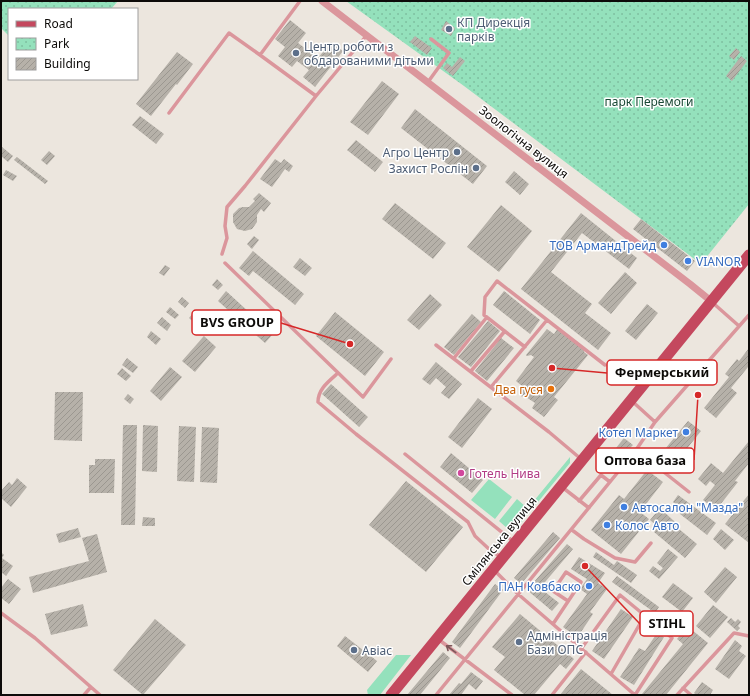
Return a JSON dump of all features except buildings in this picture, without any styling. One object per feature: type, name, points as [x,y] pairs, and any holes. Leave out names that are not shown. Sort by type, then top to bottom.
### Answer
[{"type":"main road","name":"Смілянська вулиця","points":[[391,695],[749,255]]},
{"type":"street","name":"Зоологічна вулиця","points":[[325,2],[702,292],[711,301]]},
{"type":"lane","points":[[260,55],[300,1]]},
{"type":"lane","points":[[169,113],[229,33],[316,96]]},
{"type":"lane","points":[[222,254],[227,238],[225,226],[227,207],[250,181],[316,96],[367,35]]},
{"type":"lane","points":[[428,82],[449,53],[431,40]]},
{"type":"lane","points":[[225,263],[363,397],[391,359]]},
{"type":"lane","points":[[525,347],[484,315],[485,297],[497,280],[605,365]]},
{"type":"lane","points":[[711,301],[739,326]]},
{"type":"lane","points":[[436,695],[572,530],[636,450],[655,422],[749,315]]},
{"type":"lane","points":[[454,358],[487,317]]},
{"type":"lane","points":[[491,387],[547,320]]},
{"type":"lane","points":[[471,372],[505,331]]},
{"type":"lane","points":[[436,344],[549,432],[582,460]]},
{"type":"lane","points":[[338,373],[318,394],[318,402],[356,434],[468,522],[475,536],[490,550],[502,558]]},
{"type":"lane","points":[[631,400],[655,422]]},
{"type":"lane","points":[[636,450],[689,492]]},
{"type":"lane","points":[[405,454],[515,543]]},
{"type":"lane","points":[[579,501],[601,475],[610,482]]},
{"type":"lane","points":[[561,486],[589,508]]},
{"type":"lane","points":[[572,530],[615,558],[635,562],[651,543]]},
{"type":"lane","points":[[493,569],[518,594],[635,695],[672,638],[620,595],[581,648]]},
{"type":"lane","points":[[552,624],[568,601],[581,582],[566,572],[553,591],[568,601]]},
{"type":"lane","points":[[1,613],[35,638],[90,688],[100,695]]},
{"type":"lane","points":[[611,674],[645,615]]},
{"type":"lane","points":[[677,695],[734,633],[749,636]]},
{"type":"lane","points":[[437,638],[512,695]]},
{"type":"lane","points":[[552,695],[586,652]]},
{"type":"lane","points":[[84,695],[90,688]]},
{"type":"lane","points":[[683,688],[692,695]]},
{"type":"green space","points":[[1,1],[118,1],[112,8],[8,8],[8,35],[1,28]]},
{"type":"green space","name":"парк Перемоги","points":[[346,1],[749,1],[749,204],[701,264],[464,86]]},
{"type":"green space","points":[[570,457],[570,463],[515,530],[510,530]]},
{"type":"green space","points":[[489,479],[512,497],[495,519],[471,500]]},
{"type":"green space","points":[[517,499],[526,507],[508,529],[499,521]]},
{"type":"green space","points":[[396,655],[411,655],[380,695],[368,695],[367,690]]},
{"type":"place","name":"КП Дирекція парків","points":[[449,29]]},
{"type":"place","name":"Центр роботи з обдарованими дітьми","points":[[296,53]]},
{"type":"place","name":"Агро Центр","points":[[457,152]]},
{"type":"place","name":"Захист Рослін","points":[[476,168]]},
{"type":"place","name":"ТОВ АрмандТрейд","points":[[664,245]]},
{"type":"place","name":"VIANOR","points":[[688,261]]},
{"type":"place","name":"BVS GROUP","points":[[350,344]]},
{"type":"place","name":"Фермерський","points":[[552,368]]},
{"type":"place","name":"Два гуся","points":[[551,389]]},
{"type":"place","name":"Оптова база","points":[[698,395]]},
{"type":"place","name":"Котел Маркет","points":[[686,432]]},
{"type":"place","name":"Готель Нива","points":[[461,473]]},
{"type":"place","name":"Автосалон \"Мазда\"","points":[[624,507]]},
{"type":"place","name":"Колос Авто","points":[[607,525]]},
{"type":"place","name":"STIHL","points":[[585,566]]},
{"type":"place","name":"ПАН Ковбаско","points":[[589,586]]},
{"type":"place","name":"Адміністрація Бази ОПС","points":[[519,642]]},
{"type":"place","name":"Авіас","points":[[354,650]]}]
